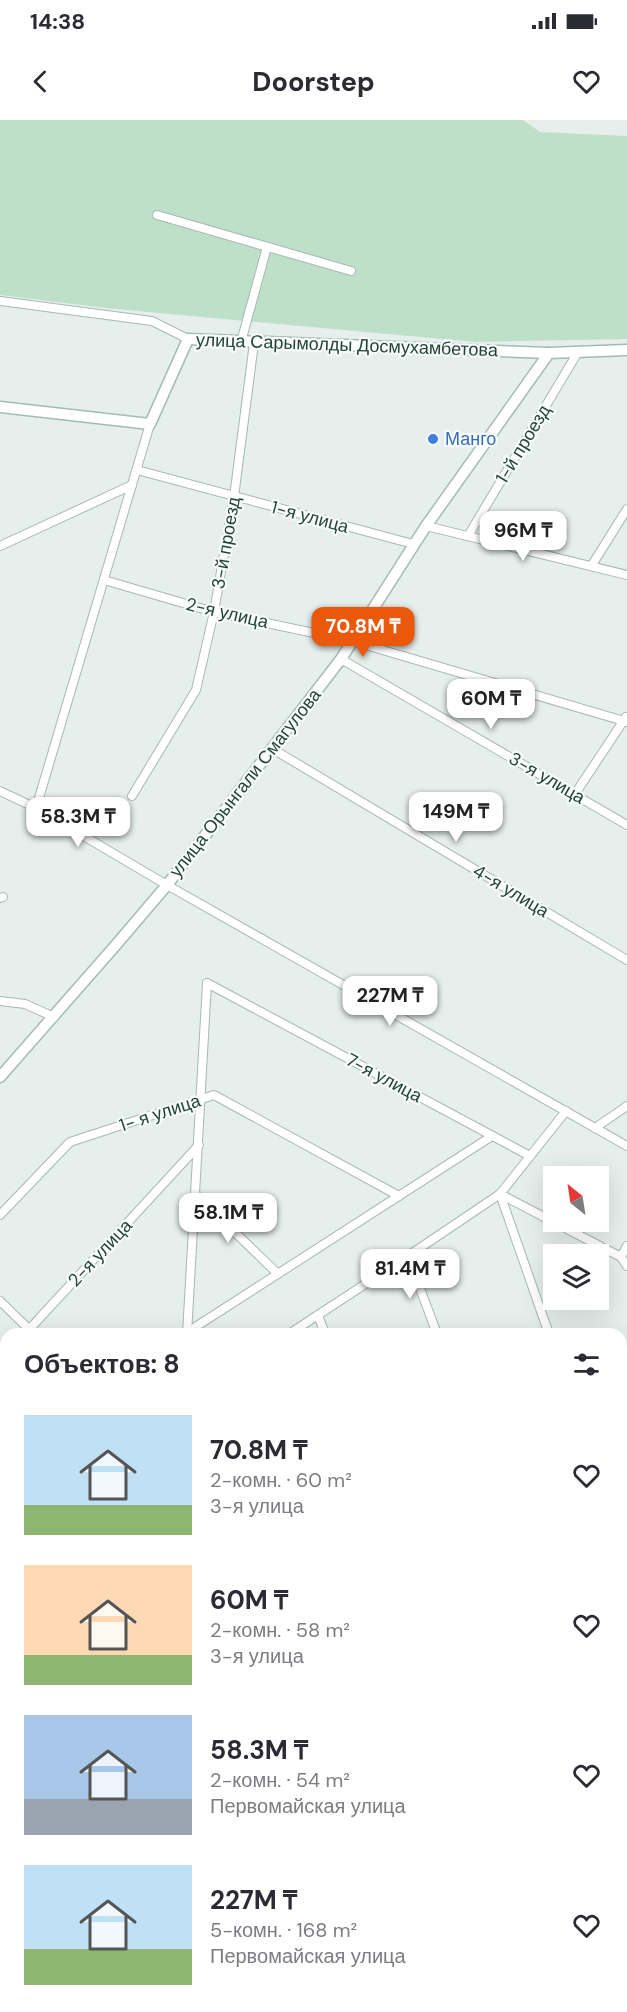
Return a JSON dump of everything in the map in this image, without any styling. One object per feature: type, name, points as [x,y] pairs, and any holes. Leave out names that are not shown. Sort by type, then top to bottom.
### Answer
[{"type":"main road","name":"улица Сарымолды Досмухамбетова","points":[[188,339],[549,353],[627,350]]},
{"type":"main road","points":[[0,407],[150,424],[188,339]]},
{"type":"main road","name":"улица Орынгали Смагулова","points":[[0,1077],[166,885],[341,659],[413,544],[549,353]]},
{"type":"street","points":[[157,215],[351,271]]},
{"type":"street","points":[[241,342],[267,247]]},
{"type":"street","name":"улица Сарымолды Досмухамбетова","points":[[0,301],[152,321],[188,339]]},
{"type":"street","name":"3-й проезд","points":[[132,796],[196,690],[214,612],[234,497],[254,343]]},
{"type":"street","name":"1-й проезд","points":[[468,536],[578,352]]},
{"type":"street","points":[[36,808],[150,424]]},
{"type":"street","name":"1-я улица","points":[[136,470],[413,544]]},
{"type":"street","points":[[0,546],[132,485]]},
{"type":"street","points":[[592,565],[627,509]]},
{"type":"street","points":[[426,526],[627,575]]},
{"type":"street","name":"2-я улица","points":[[104,580],[214,612],[352,641],[626,720]]},
{"type":"street","name":"3-я улица","points":[[341,659],[627,825]]},
{"type":"street","points":[[575,794],[626,720]]},
{"type":"street","name":"4-я улица","points":[[271,748],[627,960]]},
{"type":"street","points":[[0,791],[36,808],[166,885],[627,1146]]},
{"type":"street","name":"7-я улица","points":[[202,1100],[207,984],[530,1156]]},
{"type":"street","points":[[0,1001],[25,1004],[54,1017]]},
{"type":"street","name":"1- я улица","points":[[0,1215],[70,1142],[214,1095],[399,1196]]},
{"type":"street","points":[[187,1328],[202,1100]]},
{"type":"street","points":[[596,1128],[627,1106]]},
{"type":"street","points":[[298,1328],[500,1194],[566,1111]]},
{"type":"street","points":[[195,1328],[492,1136]]},
{"type":"street","name":"2-я улица","points":[[33,1328],[199,1145]]},
{"type":"street","points":[[500,1194],[621,1257],[627,1266]]},
{"type":"street","points":[[500,1194],[547,1328]]},
{"type":"street","points":[[196,1195],[278,1274]]},
{"type":"street","points":[[621,1257],[627,1246]]},
{"type":"street","points":[[408,1256],[435,1328]]},
{"type":"street","points":[[0,1302],[25,1328]]},
{"type":"street","points":[[318,1315],[323,1328]]},
{"type":"green space","points":[[0,120],[523,120],[540,132],[627,136],[627,339],[475,342],[105,308],[0,295]]},
{"type":"place","name":"Манго","points":[[433,439]]}]
